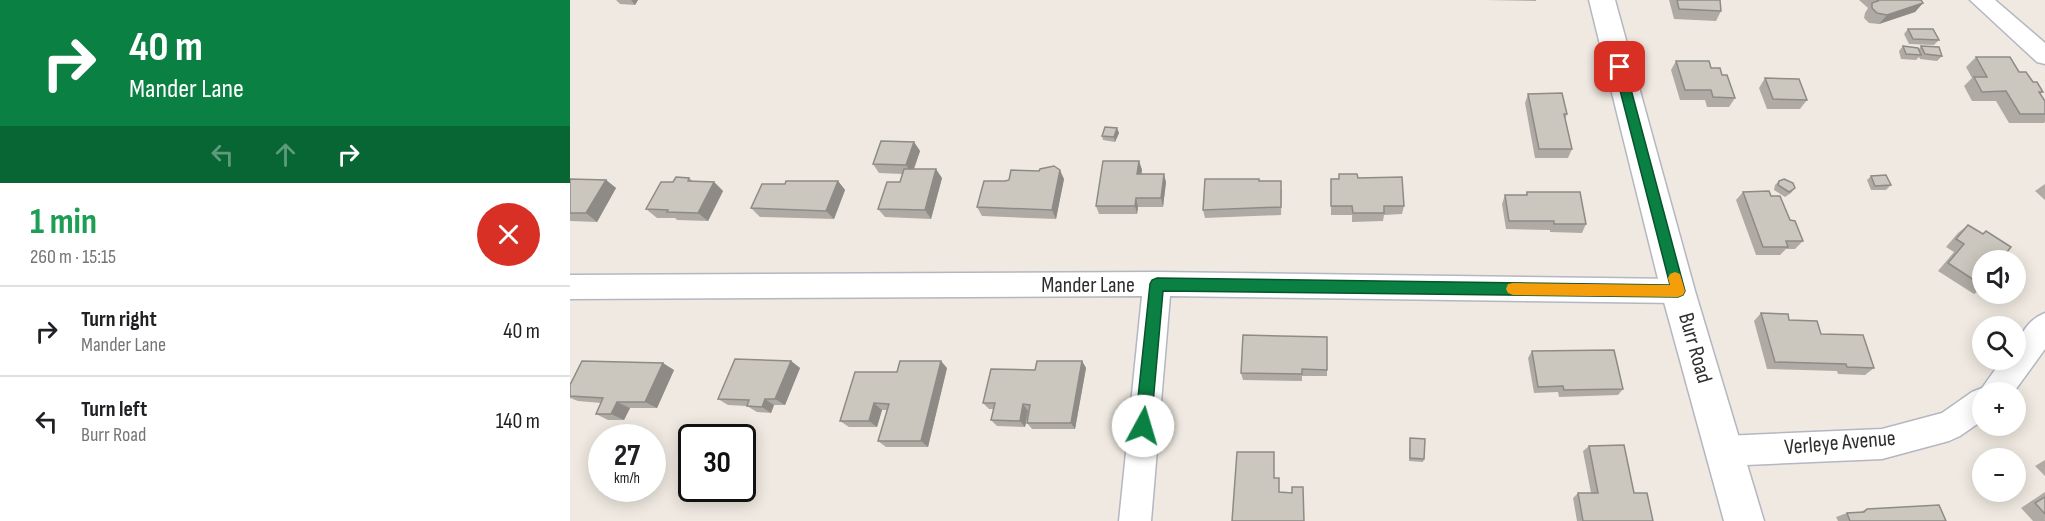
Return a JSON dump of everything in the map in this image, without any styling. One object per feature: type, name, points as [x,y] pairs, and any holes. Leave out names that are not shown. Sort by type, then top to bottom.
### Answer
[{"type":"street","name":"Burr Road","points":[[1602,0],[1678,291],[1744,521]]},
{"type":"street","points":[[1981,0],[2045,56]]},
{"type":"street","name":"Mander Lane","points":[[570,287],[1157,284],[1678,291]]},
{"type":"street","points":[[1136,521],[1157,284]]},
{"type":"street","points":[[2003,382],[2045,326]]},
{"type":"street","name":"Verleye Avenue","points":[[1724,451],[1882,444],[1949,426],[1972,410]]},
{"type":"building","points":[[1677,0],[1720,0],[1721,11],[1679,9]]},
{"type":"building","points":[[1877,0],[1921,0],[1923,3],[1887,15],[1877,13],[1872,8],[1872,3]]},
{"type":"building","points":[[1908,29],[1933,29],[1939,40],[1913,39]]},
{"type":"building","points":[[1903,46],[1918,48],[1921,55],[1906,54]]},
{"type":"building","points":[[1921,46],[1939,47],[1942,56],[1925,54]]},
{"type":"building","points":[[1976,57],[2010,57],[2019,72],[2026,72],[2033,82],[2037,82],[2043,92],[2039,92],[2045,101],[2045,114],[2020,114],[2006,91],[1982,92],[1974,77],[1987,77]]},
{"type":"building","points":[[1676,61],[1709,61],[1711,68],[1720,68],[1722,75],[1727,75],[1735,98],[1713,97],[1711,90],[1685,90]]},
{"type":"building","points":[[1765,78],[1799,79],[1807,100],[1773,99]]},
{"type":"building","points":[[1562,93],[1572,149],[1539,149],[1528,94]]},
{"type":"building","points":[[1105,127],[1117,128],[1114,137],[1102,136]]},
{"type":"building","points":[[881,141],[914,142],[906,165],[873,164]]},
{"type":"building","points":[[1103,161],[1139,161],[1137,174],[1164,174],[1161,198],[1136,198],[1135,206],[1096,206]]},
{"type":"building","points":[[1054,166],[1060,170],[1052,210],[977,207],[984,181],[1009,180],[1011,170],[1039,171]]},
{"type":"building","points":[[904,169],[936,169],[925,210],[878,209],[887,182],[900,182]]},
{"type":"building","points":[[1339,174],[1357,174],[1358,178],[1402,177],[1404,206],[1384,206],[1384,213],[1353,213],[1352,206],[1331,206],[1331,179],[1339,179]]},
{"type":"building","points":[[1886,175],[1891,185],[1875,186],[1871,176]]},
{"type":"building","points":[[676,177],[689,178],[688,181],[714,182],[698,213],[646,209],[661,182],[673,182]]},
{"type":"building","points":[[570,179],[606,180],[586,213],[570,213]]},
{"type":"building","points":[[1205,179],[1281,181],[1281,207],[1203,210]]},
{"type":"building","points":[[1784,179],[1793,183],[1795,188],[1789,192],[1778,185],[1779,181]]},
{"type":"building","points":[[786,181],[838,181],[826,211],[751,208],[762,184],[785,184]]},
{"type":"building","points":[[1769,191],[1771,196],[1780,196],[1790,220],[1795,221],[1803,241],[1786,241],[1788,247],[1763,247],[1743,192]]},
{"type":"building","points":[[1527,192],[1580,192],[1586,224],[1509,221],[1505,195],[1527,195]]},
{"type":"building","points":[[1968,225],[1983,234],[1986,231],[2011,247],[2009,250],[1972,250],[1972,279],[1948,263],[1964,244],[1956,239]]},
{"type":"building","points":[[1761,313],[1788,314],[1789,320],[1817,321],[1821,334],[1863,335],[1874,368],[1847,367],[1846,364],[1775,362]]},
{"type":"building","points":[[1243,335],[1327,337],[1327,370],[1302,369],[1302,374],[1241,373]]},
{"type":"building","points":[[1614,350],[1623,389],[1564,390],[1563,386],[1538,387],[1532,351]]},
{"type":"building","points":[[735,359],[791,361],[775,399],[765,399],[762,407],[747,406],[749,400],[718,399]]},
{"type":"building","points":[[582,361],[663,363],[645,402],[617,402],[611,414],[596,414],[603,398],[570,396],[570,385]]},
{"type":"building","points":[[900,361],[941,361],[921,441],[878,441],[889,404],[874,403],[869,421],[840,421],[855,372],[897,372]]},
{"type":"building","points":[[1037,361],[1082,361],[1071,423],[1027,423],[1030,405],[1023,404],[1020,421],[991,420],[995,403],[983,403],[991,369],[1035,370]]},
{"type":"building","points":[[1410,438],[1425,439],[1424,459],[1410,458]]},
{"type":"building","points":[[1624,445],[1634,493],[1647,493],[1653,521],[1583,521],[1578,493],[1598,493],[1589,446]]},
{"type":"building","points":[[1237,452],[1274,452],[1274,478],[1279,478],[1279,492],[1292,493],[1292,487],[1303,487],[1304,521],[1232,521]]},
{"type":"building","points":[[2045,497],[2045,514],[2035,503]]},
{"type":"building","points":[[1939,505],[1946,521],[1850,521],[1847,513],[1864,512],[1867,509]]},
{"type":"slow traffic","points":[[1513,289],[1678,291],[1675,278]]},
{"type":"route","points":[[1143,426],[1157,284],[1678,291],[1620,67]]}]
